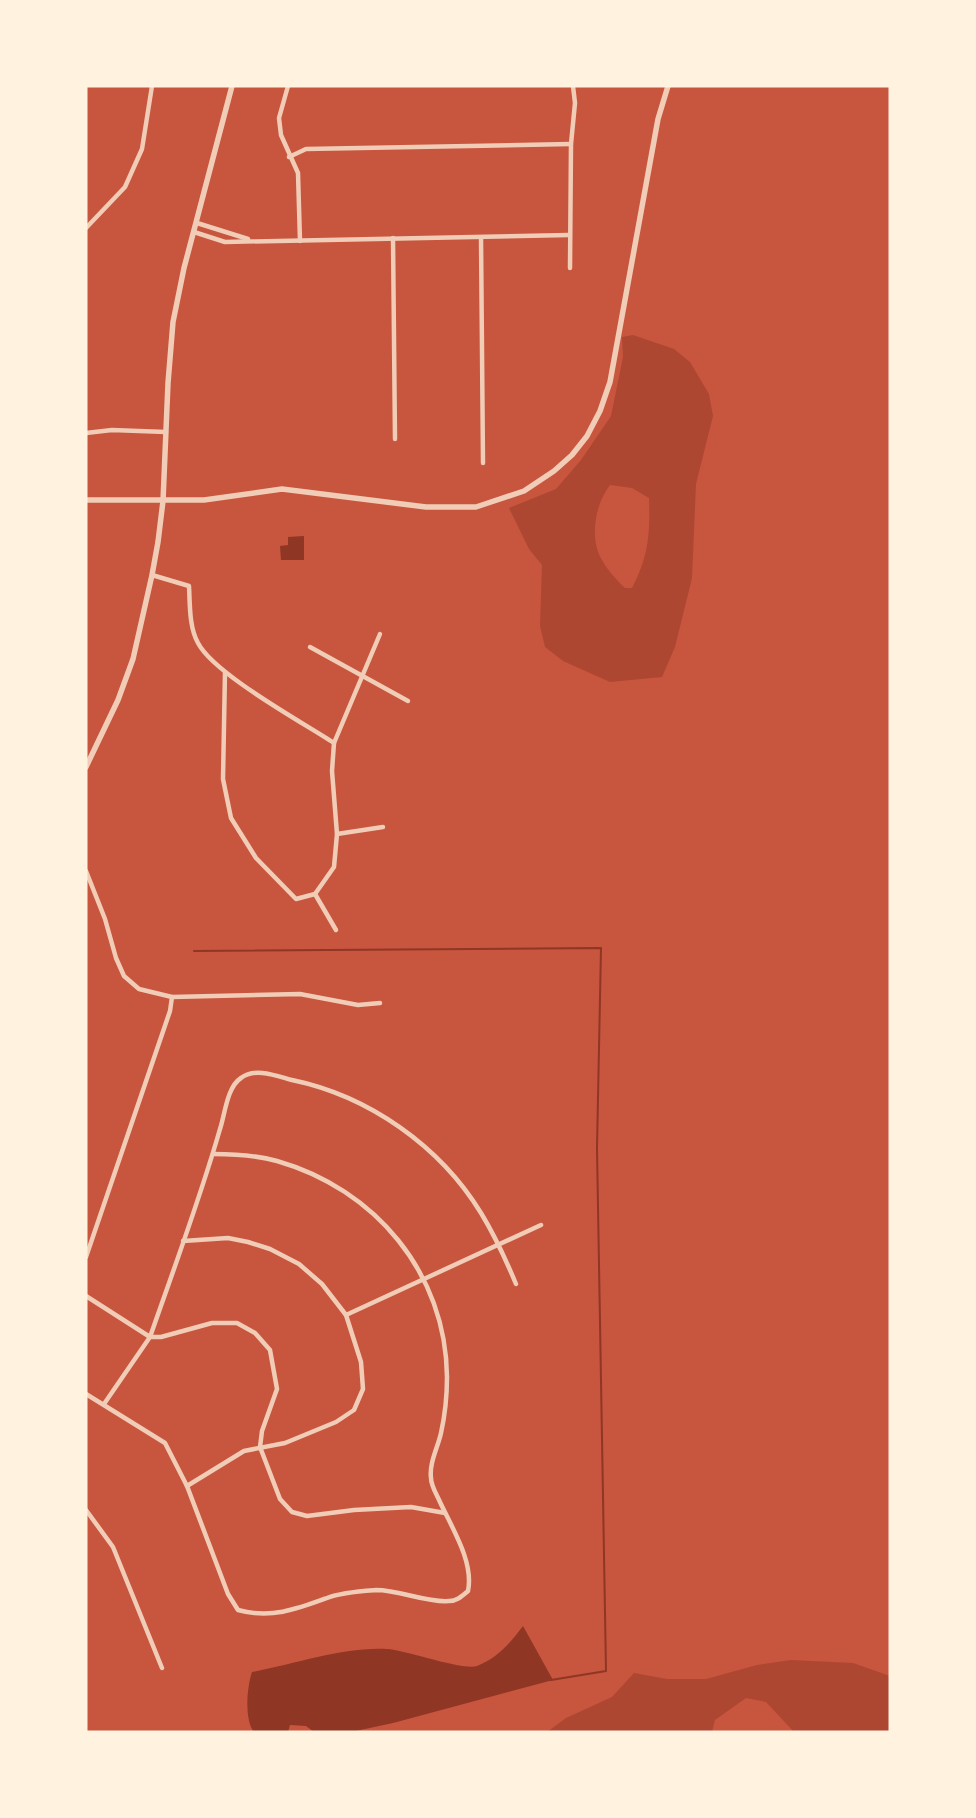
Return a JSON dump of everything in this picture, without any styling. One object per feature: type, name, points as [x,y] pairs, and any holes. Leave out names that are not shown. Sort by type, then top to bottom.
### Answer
[{"type":"street","points":[[86,228],[125,187],[142,149],[152,86]]},
{"type":"street","points":[[86,767],[118,700],[133,659],[152,575],[163,501],[174,322],[194,232],[232,86]]},
{"type":"street","points":[[288,86],[279,118],[281,135],[289,157],[298,173],[300,185],[300,241]]},
{"type":"street","points":[[570,268],[571,144],[575,103],[573,86]]},
{"type":"street","points":[[86,500],[204,500],[282,489],[426,506],[476,507],[524,491],[554,471],[572,455],[587,436],[600,411],[610,382],[658,119],[668,86]]},
{"type":"street","points":[[289,157],[306,149],[571,144]]},
{"type":"street","points":[[197,223],[251,240]]},
{"type":"street","points":[[194,232],[225,242],[569,235]]},
{"type":"street","points":[[393,238],[396,439]]},
{"type":"street","points":[[481,238],[483,463]]},
{"type":"street","points":[[86,433],[112,430],[166,432]]},
{"type":"street","points":[[152,575],[189,586],[191,614],[198,643],[224,672],[334,743]]},
{"type":"street","points":[[224,672],[223,779],[231,818],[256,858],[296,899],[315,894],[334,867],[337,834],[332,771],[334,743],[361,674],[380,634]]},
{"type":"street","points":[[310,647],[408,700]]},
{"type":"street","points":[[337,834],[383,827]]},
{"type":"street","points":[[86,871],[124,976],[139,989],[172,997],[300,994],[358,1005],[380,1003]]},
{"type":"street","points":[[315,894],[336,930]]},
{"type":"street","points":[[86,1257],[170,1011],[172,997]]},
{"type":"street","points":[[104,1404],[150,1337],[213,1154],[232,1089],[241,1078],[255,1073],[307,1083],[357,1101],[407,1132],[433,1154],[463,1187],[481,1213],[499,1245],[516,1284]]},
{"type":"street","points":[[86,1394],[164,1443],[187,1486],[228,1594],[238,1610],[254,1614],[293,1611],[329,1597],[376,1590],[448,1601],[460,1598],[468,1591],[470,1570],[431,1478],[447,1396],[445,1345],[437,1312],[423,1278],[406,1250],[383,1222],[352,1195],[327,1181],[277,1161],[248,1155],[213,1154]]},
{"type":"street","points":[[346,1315],[541,1225]]},
{"type":"street","points":[[183,1242],[228,1238],[270,1249],[299,1264],[322,1284],[346,1315],[361,1362],[362,1389],[354,1410],[336,1422],[285,1443],[244,1451],[187,1486]]},
{"type":"street","points":[[86,1296],[150,1337],[161,1337],[212,1323],[237,1323],[255,1333],[270,1350],[277,1389],[262,1431],[260,1447],[280,1499],[292,1512],[307,1516],[354,1510],[411,1507],[445,1513]]},
{"type":"street","points":[[86,1510],[113,1547],[162,1668]]},
{"type":"shaded area","points":[[633,335],[674,349],[690,362],[709,394],[713,416],[696,484],[692,578],[675,647],[662,677],[610,682],[563,661],[545,647],[540,626],[542,565],[529,549],[509,508],[556,489],[581,460],[611,416],[623,357],[622,337]],"holes":[[[610,485],[632,488],[649,498],[649,533],[645,555],[638,576],[632,588],[625,588],[602,560],[598,552],[595,532],[597,512]]]},
{"type":"shaded area","points":[[304,536],[304,560],[281,560],[280,546],[288,545],[288,537]]},
{"type":"shaded area","points":[[523,1626],[553,1680],[393,1723],[351,1732],[314,1732],[306,1726],[290,1725],[288,1732],[254,1732],[251,1726],[247,1703],[252,1672],[336,1653],[370,1649],[396,1650],[460,1666],[477,1666],[497,1654]]},
{"type":"shaded area","points":[[791,1660],[853,1663],[890,1676],[890,1732],[794,1732],[766,1702],[746,1698],[715,1720],[712,1732],[547,1732],[566,1718],[612,1697],[634,1673],[667,1679],[706,1679],[757,1665]]},
{"type":"waterway","points":[[194,951],[601,948],[597,1148],[606,1671],[551,1680]]}]
